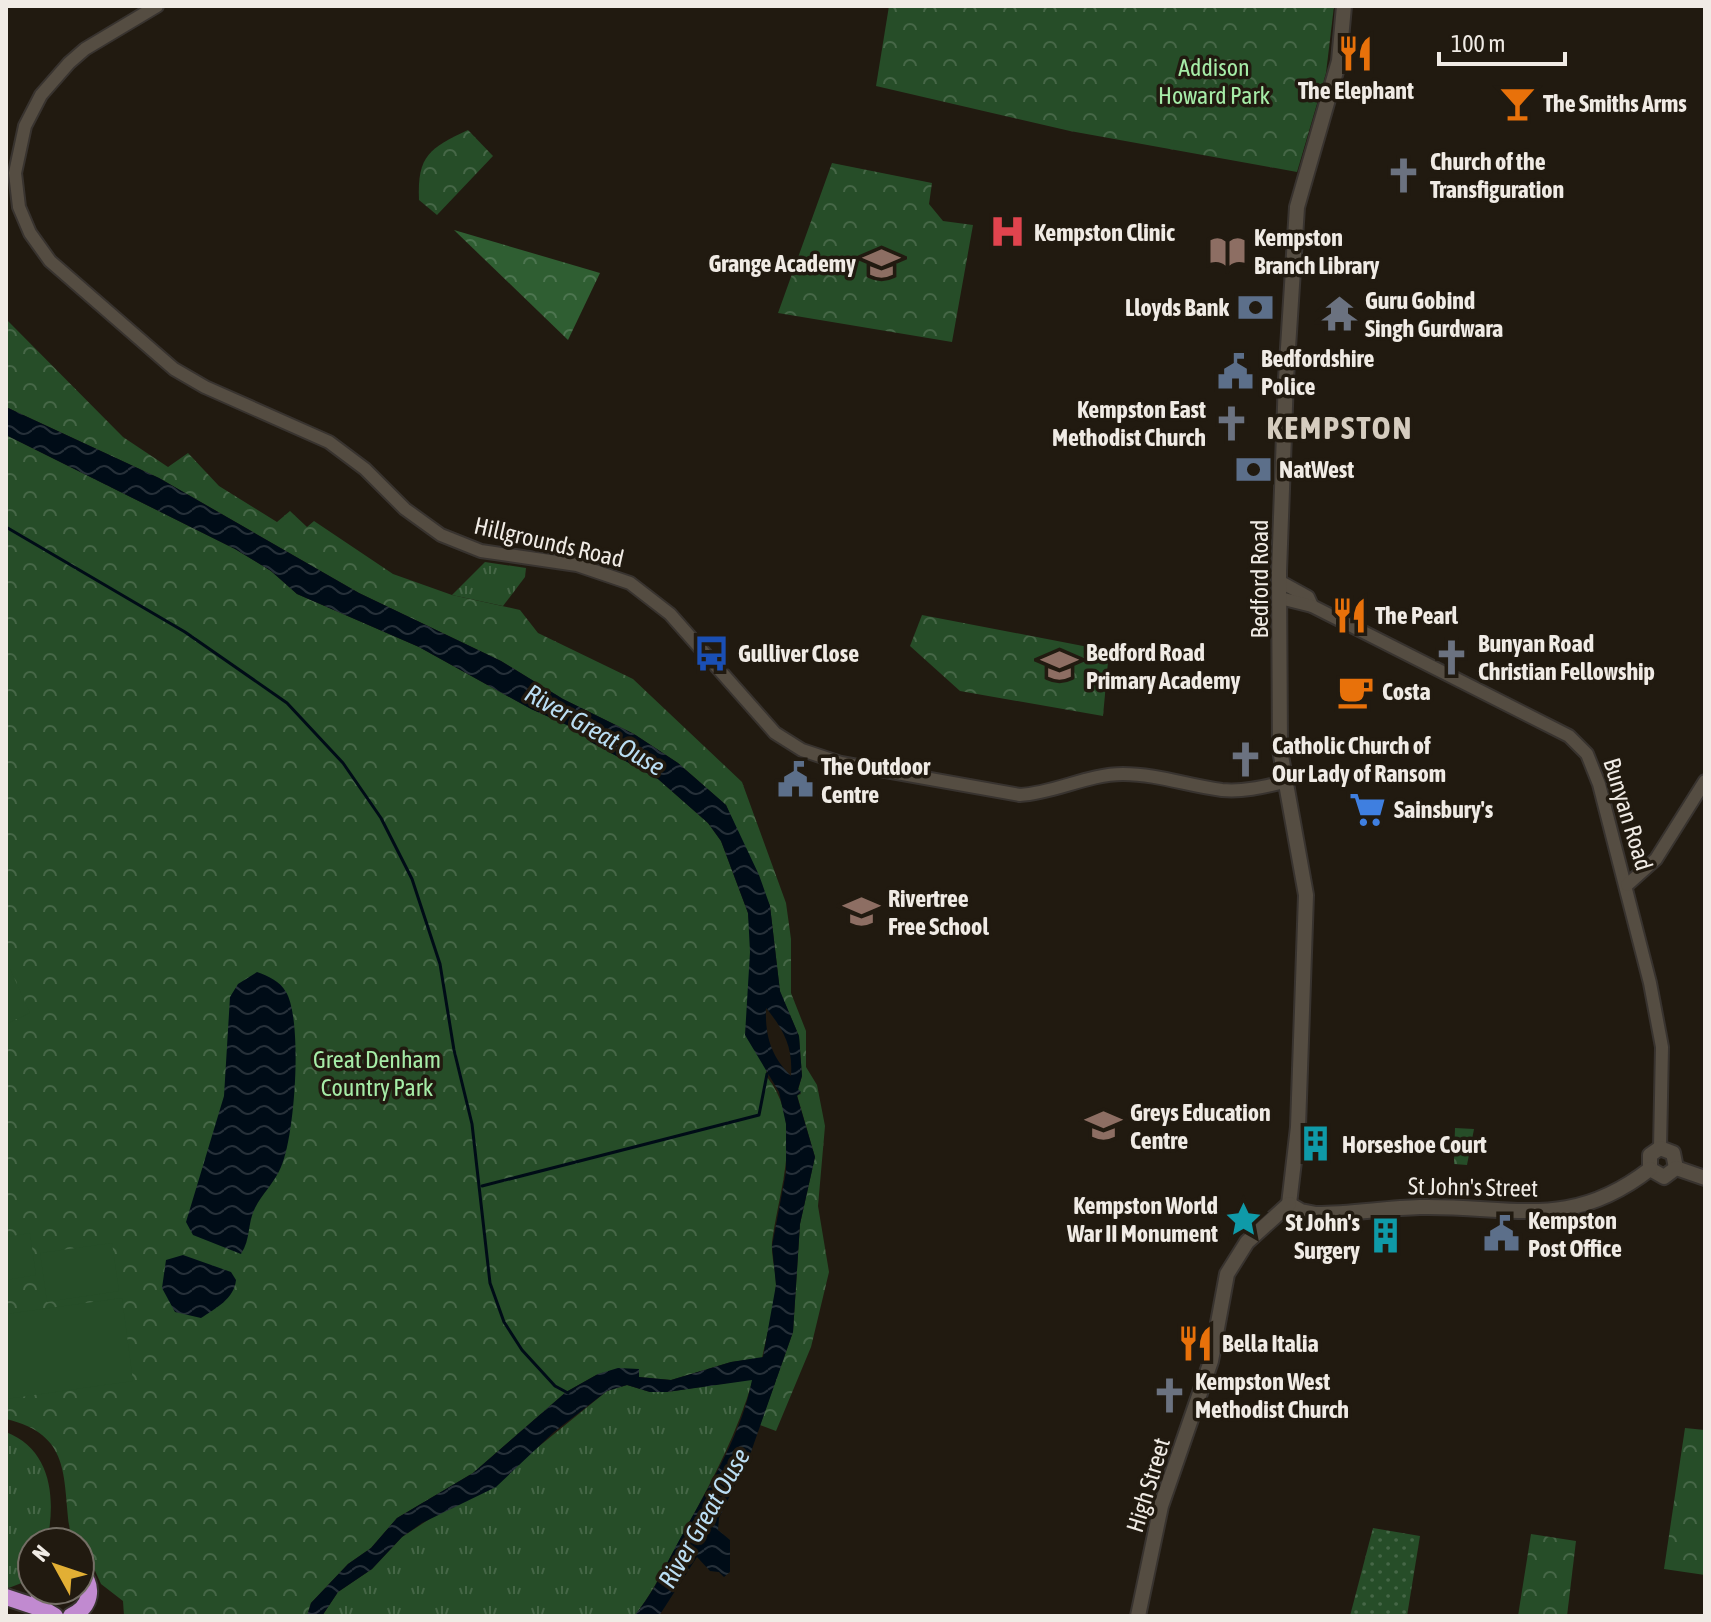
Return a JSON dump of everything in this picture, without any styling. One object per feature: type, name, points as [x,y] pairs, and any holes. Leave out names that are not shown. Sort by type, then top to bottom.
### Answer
[{"type":"highway","points":[[6,1596],[52,1614]]},
{"type":"main road","name":"Bedford Road","points":[[1289,1204],[1297,1149],[1306,895],[1284,782],[1279,581],[1295,220],[1302,181],[1339,61],[1344,6]]},
{"type":"main road","points":[[1660,1148],[1673,1153],[1676,1168],[1664,1177],[1650,1169],[1650,1155],[1660,1148]]},
{"type":"main road","points":[[1676,1168],[1705,1178]]},
{"type":"main road","name":"St John's Street","points":[[1289,1204],[1301,1211],[1329,1214],[1422,1207],[1556,1210],[1604,1200],[1650,1169]]},
{"type":"main road","name":"High Street","points":[[1138,1616],[1161,1506],[1211,1361],[1227,1274],[1247,1242],[1289,1204]]},
{"type":"street","name":"Hillgrounds Road","points":[[157,6],[85,49],[54,80],[25,126],[15,173],[19,207],[39,248],[174,369],[205,387],[329,442],[365,469],[405,509],[460,544],[481,551],[577,565],[630,583],[670,614],[775,733],[821,757],[1020,795],[1051,792],[1109,775],[1140,775],[1222,790],[1242,790],[1284,782]]},
{"type":"street","name":"Bunyan Road","points":[[1279,581],[1308,597],[1312,606]]},
{"type":"street","name":"Bunyan Road","points":[[1280,598],[1312,606],[1579,743],[1599,784],[1627,885],[1662,1047],[1660,1148]]},
{"type":"street","points":[[1627,885],[1656,859],[1705,781]]},
{"type":"green space","name":"Addison Howard Park","points":[[889,6],[1334,6],[1326,73],[1297,172],[1070,131],[876,86]]},
{"type":"green space","points":[[468,130],[493,156],[437,215],[419,200],[420,173],[428,155],[435,148]]},
{"type":"green space","points":[[832,163],[932,183],[929,204],[943,221],[973,225],[952,342],[778,313]]},
{"type":"green space","points":[[454,230],[600,273],[568,340]]},
{"type":"green space","points":[[6,319],[123,437],[168,467],[188,453],[219,486],[277,522],[290,511],[307,527],[314,521],[393,574],[452,595],[520,610],[538,633],[633,679],[742,782],[786,903],[791,939],[791,993],[806,1031],[806,1067],[817,1085],[825,1126],[818,1206],[829,1272],[811,1347],[776,1431],[760,1425],[793,1332],[800,1224],[815,1157],[797,1095],[801,1094],[798,1090],[802,1076],[799,1036],[780,992],[770,906],[726,805],[678,763],[634,734],[563,699],[501,661],[359,593],[159,478],[6,407]]},
{"type":"green space","name":"Great Denham Country Park","points":[[6,435],[235,549],[271,571],[297,594],[419,647],[531,709],[576,729],[591,742],[658,779],[708,823],[721,841],[748,913],[767,1077],[785,1115],[787,1136],[784,1179],[772,1242],[775,1294],[762,1358],[731,1362],[671,1380],[639,1377],[639,1370],[598,1374],[566,1392],[473,1473],[397,1518],[371,1548],[348,1564],[311,1603],[307,1616],[124,1616],[123,1601],[101,1584],[96,1573],[96,1526],[70,1526],[62,1466],[55,1451],[45,1438],[29,1427],[6,1419]]},
{"type":"green space","points":[[485,562],[526,568],[525,577],[503,606],[452,595]]},
{"type":"green space","points":[[922,615],[1109,651],[1103,716],[960,691],[910,646]]},
{"type":"green space","points":[[6,960],[30,1013],[6,1024]]},
{"type":"green space","points":[[1455,1128],[1474,1129],[1467,1165],[1454,1164]]},
{"type":"green space","points":[[30,1233],[36,1275],[6,1280],[6,1237]]},
{"type":"green space","points":[[112,1243],[119,1291],[47,1302],[40,1253]]},
{"type":"green space","points":[[122,1298],[133,1381],[6,1399],[6,1314]]},
{"type":"green space","points":[[753,1379],[718,1468],[655,1585],[634,1616],[322,1616],[338,1592],[372,1569],[402,1537],[532,1452],[607,1391],[627,1385],[650,1392],[667,1392]]},
{"type":"green space","points":[[1685,1428],[1705,1430],[1705,1575],[1664,1569]]},
{"type":"green space","points":[[6,1432],[21,1440],[42,1463],[51,1509],[50,1526],[16,1526],[16,1585],[6,1589]]},
{"type":"green space","points":[[1373,1528],[1420,1536],[1407,1616],[1350,1616]]},
{"type":"green space","points":[[1531,1534],[1576,1541],[1567,1616],[1518,1616]]},
{"type":"water","name":"River Great Ouse","points":[[6,407],[159,478],[359,593],[501,661],[563,699],[634,734],[678,763],[726,805],[770,906],[780,991],[799,1036],[802,1076],[798,1089],[801,1092],[797,1096],[815,1157],[800,1224],[793,1332],[751,1452],[719,1518],[718,1530],[730,1540],[730,1572],[724,1577],[719,1572],[710,1571],[697,1557],[659,1616],[634,1616],[646,1601],[719,1468],[739,1425],[752,1380],[667,1392],[650,1392],[627,1385],[607,1391],[554,1432],[496,1487],[422,1523],[402,1537],[372,1569],[338,1592],[322,1616],[307,1616],[311,1603],[348,1564],[371,1548],[397,1518],[473,1473],[566,1392],[598,1374],[618,1368],[639,1369],[639,1377],[671,1380],[731,1362],[763,1357],[776,1285],[772,1246],[786,1172],[786,1124],[779,1092],[745,1035],[750,952],[748,913],[721,841],[708,823],[658,779],[591,742],[576,729],[531,709],[419,647],[297,594],[271,571],[235,549],[6,435]],"holes":[[[766,1008],[789,1048],[791,1076],[771,1045]]]},
{"type":"water","points":[[257,972],[280,985],[291,1006],[296,1052],[295,1079],[286,1152],[278,1172],[255,1208],[241,1254],[193,1235],[186,1222],[224,1096],[230,997],[238,984]]},
{"type":"water","points":[[183,1255],[231,1272],[236,1280],[228,1298],[201,1318],[175,1312],[162,1288],[166,1260]]},
{"type":"waterway","points":[[6,527],[185,632],[287,703],[343,763],[381,818],[412,879],[440,964],[454,1050],[472,1124],[490,1283],[504,1322],[522,1350],[555,1386],[568,1393]]},
{"type":"waterway","points":[[482,1186],[759,1115],[767,1074]]},
{"type":"place","name":"The Elephant","points":[[1356,53]]},
{"type":"place","name":"The Smiths Arms","points":[[1517,103]]},
{"type":"place","name":"Church of the Transfiguration","points":[[1404,175]]},
{"type":"place","name":"Kempston Clinic","points":[[1008,232]]},
{"type":"place","name":"Kempston Branch Library","points":[[1228,251]]},
{"type":"place","name":"Grange Academy","points":[[882,263]]},
{"type":"place","name":"Lloyds Bank","points":[[1255,307]]},
{"type":"place","name":"Guru Gobind Singh Gurdwara","points":[[1339,314]]},
{"type":"place","name":"Bedfordshire Police","points":[[1235,372]]},
{"type":"place","name":"Kempston East Methodist Church","points":[[1232,423]]},
{"type":"place","name":"NatWest","points":[[1253,469]]},
{"type":"place","name":"The Pearl","points":[[1349,615]]},
{"type":"place","name":"Gulliver Close","points":[[712,653]]},
{"type":"place","name":"Bunyan Road Christian Fellowship","points":[[1452,657]]},
{"type":"place","name":"Bedford Road Primary Academy","points":[[1060,666]]},
{"type":"place","name":"Costa","points":[[1356,691]]},
{"type":"place","name":"Catholic Church of Our Lady of Ransom","points":[[1246,759]]},
{"type":"place","name":"The Outdoor Centre","points":[[795,780]]},
{"type":"place","name":"Sainsbury's","points":[[1368,809]]},
{"type":"place","name":"Rivertree Free School","points":[[862,912]]},
{"type":"place","name":"Greys Education Centre","points":[[1104,1126]]},
{"type":"place","name":"Horseshoe Court","points":[[1316,1144]]},
{"type":"place","name":"Kempston World War II Monument","points":[[1244,1219]]},
{"type":"place","name":"Kempston Post Office","points":[[1502,1234]]},
{"type":"place","name":"St John's Surgery","points":[[1386,1236]]},
{"type":"place","name":"Bella Italia","points":[[1196,1343]]},
{"type":"place","name":"Kempston West Methodist Church","points":[[1169,1395]]},
{"type":"district","name":"KEMPSTON","points":[[1340,427]]}]
